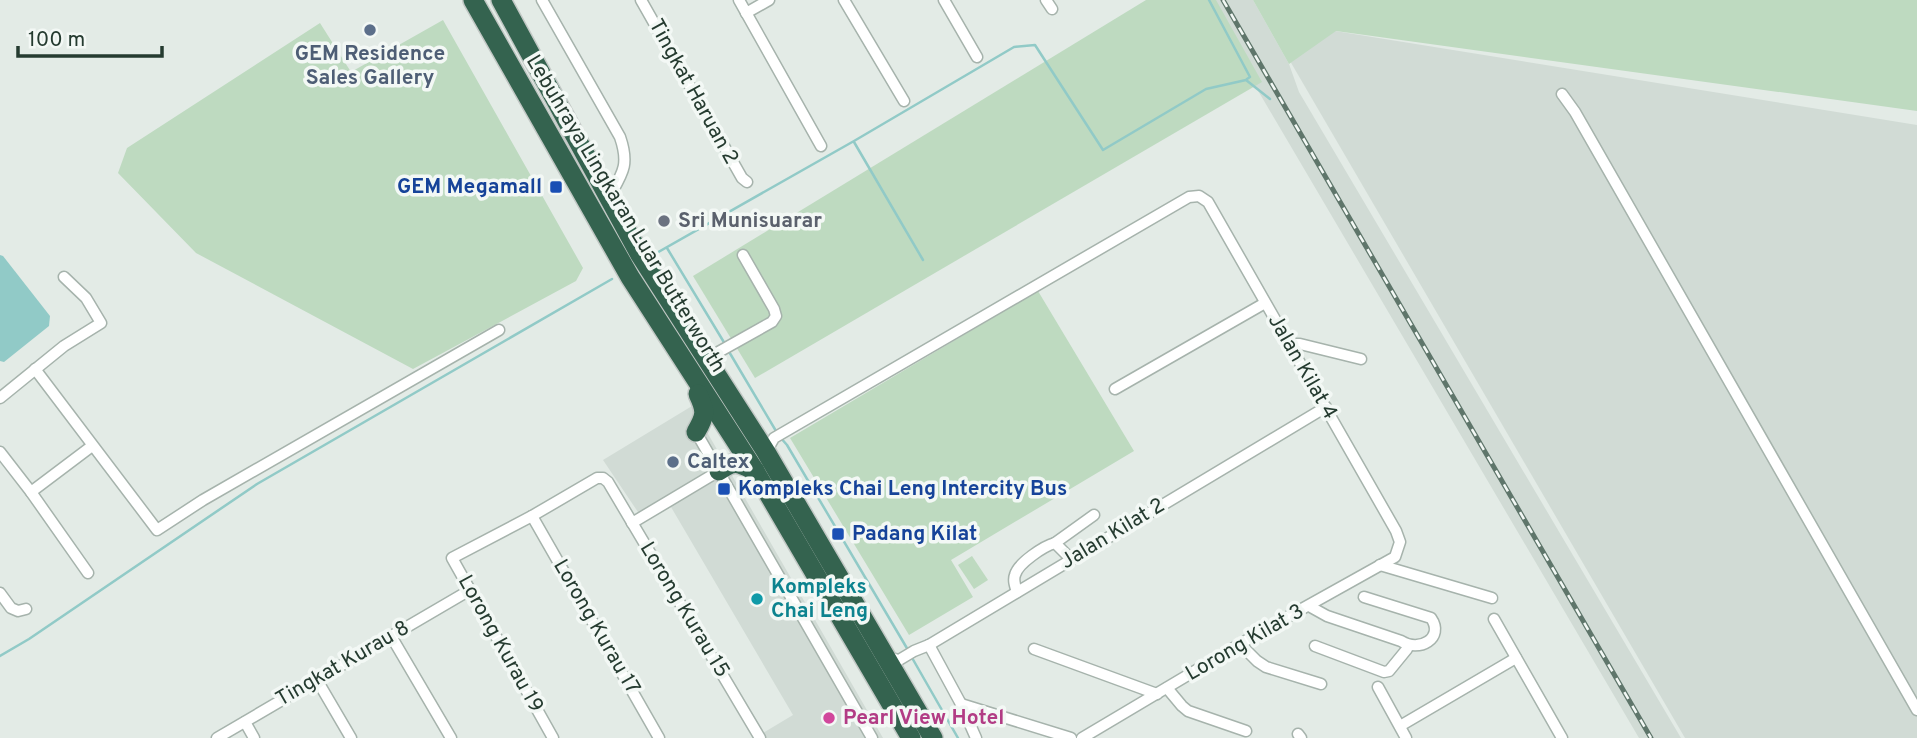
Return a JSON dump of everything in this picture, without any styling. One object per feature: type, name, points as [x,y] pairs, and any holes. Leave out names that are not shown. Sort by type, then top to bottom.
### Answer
[{"type":"highway","name":"Lebuhraya Lingkaran Luar Butterworth","points":[[473,0],[630,277],[755,471],[911,738]]},
{"type":"highway","name":"Lebuhraya Lingkaran Luar Butterworth","points":[[501,0],[640,255],[752,431],[776,439],[900,660],[933,738]]},
{"type":"highway","points":[[682,359],[704,408],[704,418],[696,432]]},
{"type":"highway","points":[[719,471],[728,464],[739,463],[755,471]]},
{"type":"street","points":[[542,0],[620,137],[625,152],[625,169],[608,199]]},
{"type":"street","name":"Tingkat Haruan 2","points":[[641,0],[742,178],[747,182]]},
{"type":"street","points":[[739,0],[821,146]]},
{"type":"street","points":[[747,13],[769,0]]},
{"type":"street","points":[[844,0],[904,101]]},
{"type":"street","points":[[944,0],[977,57]]},
{"type":"street","points":[[1562,94],[1575,112],[1917,710]]},
{"type":"street","name":"Jalan Kilat 4","points":[[776,439],[1189,197],[1199,196],[1208,202],[1400,542]]},
{"type":"street","points":[[706,359],[772,322],[776,316],[743,256]]},
{"type":"street","points":[[0,398],[64,346],[101,323],[86,298],[64,277]]},
{"type":"street","points":[[1115,389],[1265,303]]},
{"type":"street","points":[[35,369],[157,530],[204,500],[499,330]]},
{"type":"street","points":[[1289,344],[1300,344],[1361,359]]},
{"type":"street","name":"Jalan Kilat 2","points":[[900,660],[1326,407]]},
{"type":"street","points":[[696,432],[872,738]]},
{"type":"street","points":[[31,492],[92,446]]},
{"type":"street","points":[[0,452],[88,573]]},
{"type":"street","points":[[632,523],[719,471]]},
{"type":"street","name":"Lorong Kurau 19","points":[[553,738],[452,558],[533,516],[597,478],[608,482]]},
{"type":"street","name":"Lorong Kurau 15","points":[[608,482],[760,738]]},
{"type":"street","points":[[1017,592],[1014,577],[1020,566],[1094,515]]},
{"type":"street","name":"Lorong Kurau 17","points":[[533,516],[659,738]]},
{"type":"street","name":"Lorong Kilat 3","points":[[1089,736],[1395,556],[1400,542]]},
{"type":"street","points":[[1055,544],[1071,559]]},
{"type":"street","points":[[1380,565],[1492,598]]},
{"type":"street","name":"Tingkat Kurau 8","points":[[217,738],[234,734],[245,722],[470,590]]},
{"type":"street","points":[[0,593],[11,608],[18,611],[26,609]]},
{"type":"street","points":[[1308,606],[1327,616],[1407,645],[1419,646],[1431,639],[1435,632],[1435,623],[1431,618],[1364,597]]},
{"type":"street","points":[[1494,619],[1560,735],[1546,738]]},
{"type":"street","points":[[391,636],[451,738]]},
{"type":"street","points":[[929,645],[976,738]]},
{"type":"street","points":[[1241,645],[1266,667],[1321,684]]},
{"type":"street","points":[[1315,646],[1384,672],[1408,649],[1407,645]]},
{"type":"street","points":[[1034,649],[1162,691],[1188,710],[1245,731]]},
{"type":"street","points":[[1399,726],[1516,658]]},
{"type":"street","points":[[317,680],[351,738]]},
{"type":"street","points":[[1378,687],[1406,738]]},
{"type":"street","points":[[961,704],[1070,738]]},
{"type":"street","points":[[245,722],[254,738]]},
{"type":"shaded area","points":[[1209,0],[1253,0],[1289,64],[1299,92],[1681,738],[1639,738],[1250,77]]},
{"type":"shaded area","points":[[1335,31],[1917,125],[1917,738],[1685,738],[1290,61]]},
{"type":"shaded area","points":[[692,406],[883,738],[765,738],[763,733],[793,715],[671,507],[644,521],[603,460]]},
{"type":"green space","points":[[1146,0],[1216,0],[1262,82],[755,378],[693,276]]},
{"type":"green space","points":[[1253,0],[1917,0],[1917,111],[1336,31],[1289,64]]},
{"type":"green space","points":[[443,20],[583,268],[576,281],[413,369],[196,253],[118,173],[127,148],[320,23],[351,72]]},
{"type":"green space","points":[[1038,291],[1134,451],[951,560],[973,597],[909,635],[790,438]]},
{"type":"green space","points":[[972,556],[988,580],[974,589],[958,565]]},
{"type":"water","points":[[0,255],[50,316],[49,326],[4,362],[0,361]]},
{"type":"waterway","points":[[1209,0],[1250,77],[1247,79]]},
{"type":"waterway","points":[[653,255],[1014,47],[1035,45],[1103,150],[1206,89],[1246,80],[1270,99]]},
{"type":"waterway","points":[[854,142],[923,260]]},
{"type":"waterway","points":[[667,248],[725,344]]},
{"type":"waterway","points":[[0,656],[257,484],[612,279]]},
{"type":"waterway","points":[[728,350],[776,431]]},
{"type":"waterway","points":[[780,437],[908,650]]},
{"type":"waterway","points":[[911,656],[958,738]]},
{"type":"railway","points":[[1223,0],[1651,738]]},
{"type":"place","name":"GEM Residence Sales Gallery","points":[[370,30]]},
{"type":"place","name":"GEM Megamall","points":[[556,187]]},
{"type":"place","name":"Sri Munisuarar","points":[[664,221]]},
{"type":"place","name":"Caltex","points":[[673,462]]},
{"type":"place","name":"Kompleks Chai Leng Intercity Bus","points":[[724,489]]},
{"type":"place","name":"Padang Kilat","points":[[838,534]]},
{"type":"place","name":"Kompleks Chai Leng","points":[[757,599]]},
{"type":"place","name":"Pearl View Hotel","points":[[829,718]]}]
